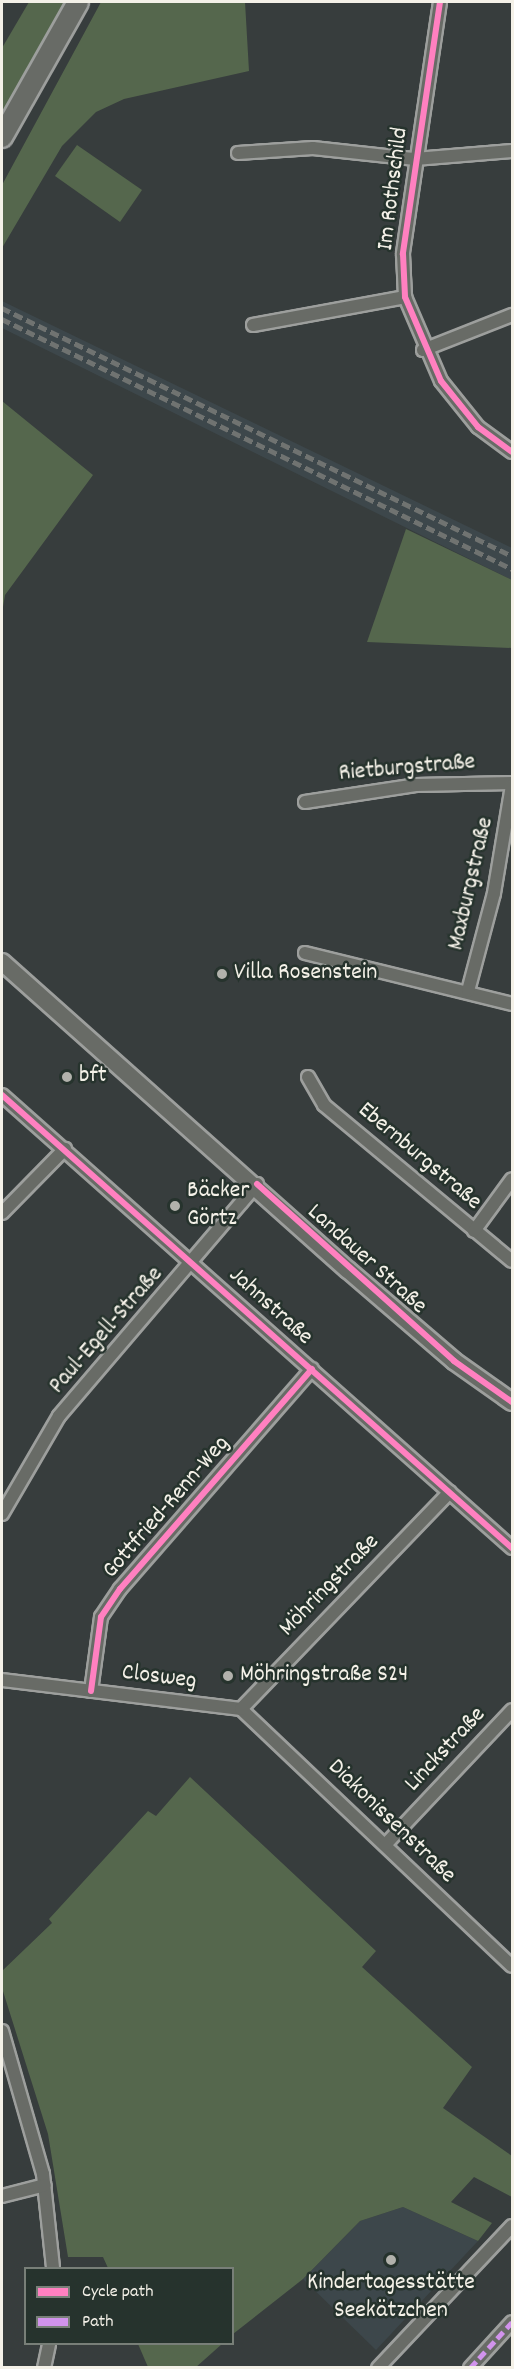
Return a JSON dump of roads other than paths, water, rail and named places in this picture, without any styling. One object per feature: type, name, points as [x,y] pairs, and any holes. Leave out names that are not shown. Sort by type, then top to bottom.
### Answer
[{"type":"main road","points":[[2,137],[78,2]]},
{"type":"main road","name":"Landauer Straße","points":[[2,962],[257,1184],[454,1361],[513,1402]]},
{"type":"street","name":"Im Rothschild","points":[[440,2],[402,254],[405,297],[423,350],[460,408],[513,452]]},
{"type":"street","points":[[238,153],[314,148],[415,159],[513,151]]},
{"type":"street","points":[[253,325],[405,297]]},
{"type":"street","points":[[423,350],[513,315]]},
{"type":"street","name":"Rietburgstraße","points":[[305,802],[416,785],[513,784]]},
{"type":"street","name":"Maxburgstraße","points":[[468,991],[494,893],[513,784]]},
{"type":"street","points":[[305,953],[468,991],[513,1004]]},
{"type":"street","name":"Ebernburgstraße","points":[[308,1077],[324,1105],[513,1261]]},
{"type":"street","name":"Jahnstraße","points":[[2,1095],[513,1548]]},
{"type":"street","points":[[2,1213],[65,1149]]},
{"type":"street","points":[[474,1231],[513,1179]]},
{"type":"street","name":"Paul-Egell-Straße","points":[[2,1514],[60,1416],[194,1263],[257,1184]]},
{"type":"street","name":"Gottfried-Renn-Weg","points":[[91,1691],[101,1617],[120,1589],[312,1369]]},
{"type":"street","name":"Möhringstraße","points":[[241,1708],[450,1492]]},
{"type":"street","name":"Closweg","points":[[2,1680],[241,1708]]},
{"type":"street","name":"Diakonissenstraße","points":[[241,1708],[513,1966]]},
{"type":"street","name":"Linckstraße","points":[[385,1845],[513,1710]]},
{"type":"street","points":[[2,2031],[45,2185],[52,2267]]},
{"type":"street","points":[[2,2196],[45,2185]]},
{"type":"street","points":[[378,2367],[513,2226]]},
{"type":"street","points":[[470,2367],[513,2322]]},
{"type":"street","points":[[44,2367],[49,2345]]},
{"type":"railway","points":[[2,308],[512,556]]},
{"type":"railway","points":[[2,319],[512,569]]},
{"type":"place","name":"Villa Rosenstein","points":[[222,974]]},
{"type":"place","name":"bft","points":[[67,1077]]},
{"type":"place","name":"Bäcker Görtz","points":[[175,1206]]},
{"type":"place","name":"Möhringstraße S24","points":[[228,1676]]},
{"type":"place","name":"Kindertagesstätte Seekätzchen","points":[[391,2260]]}]
